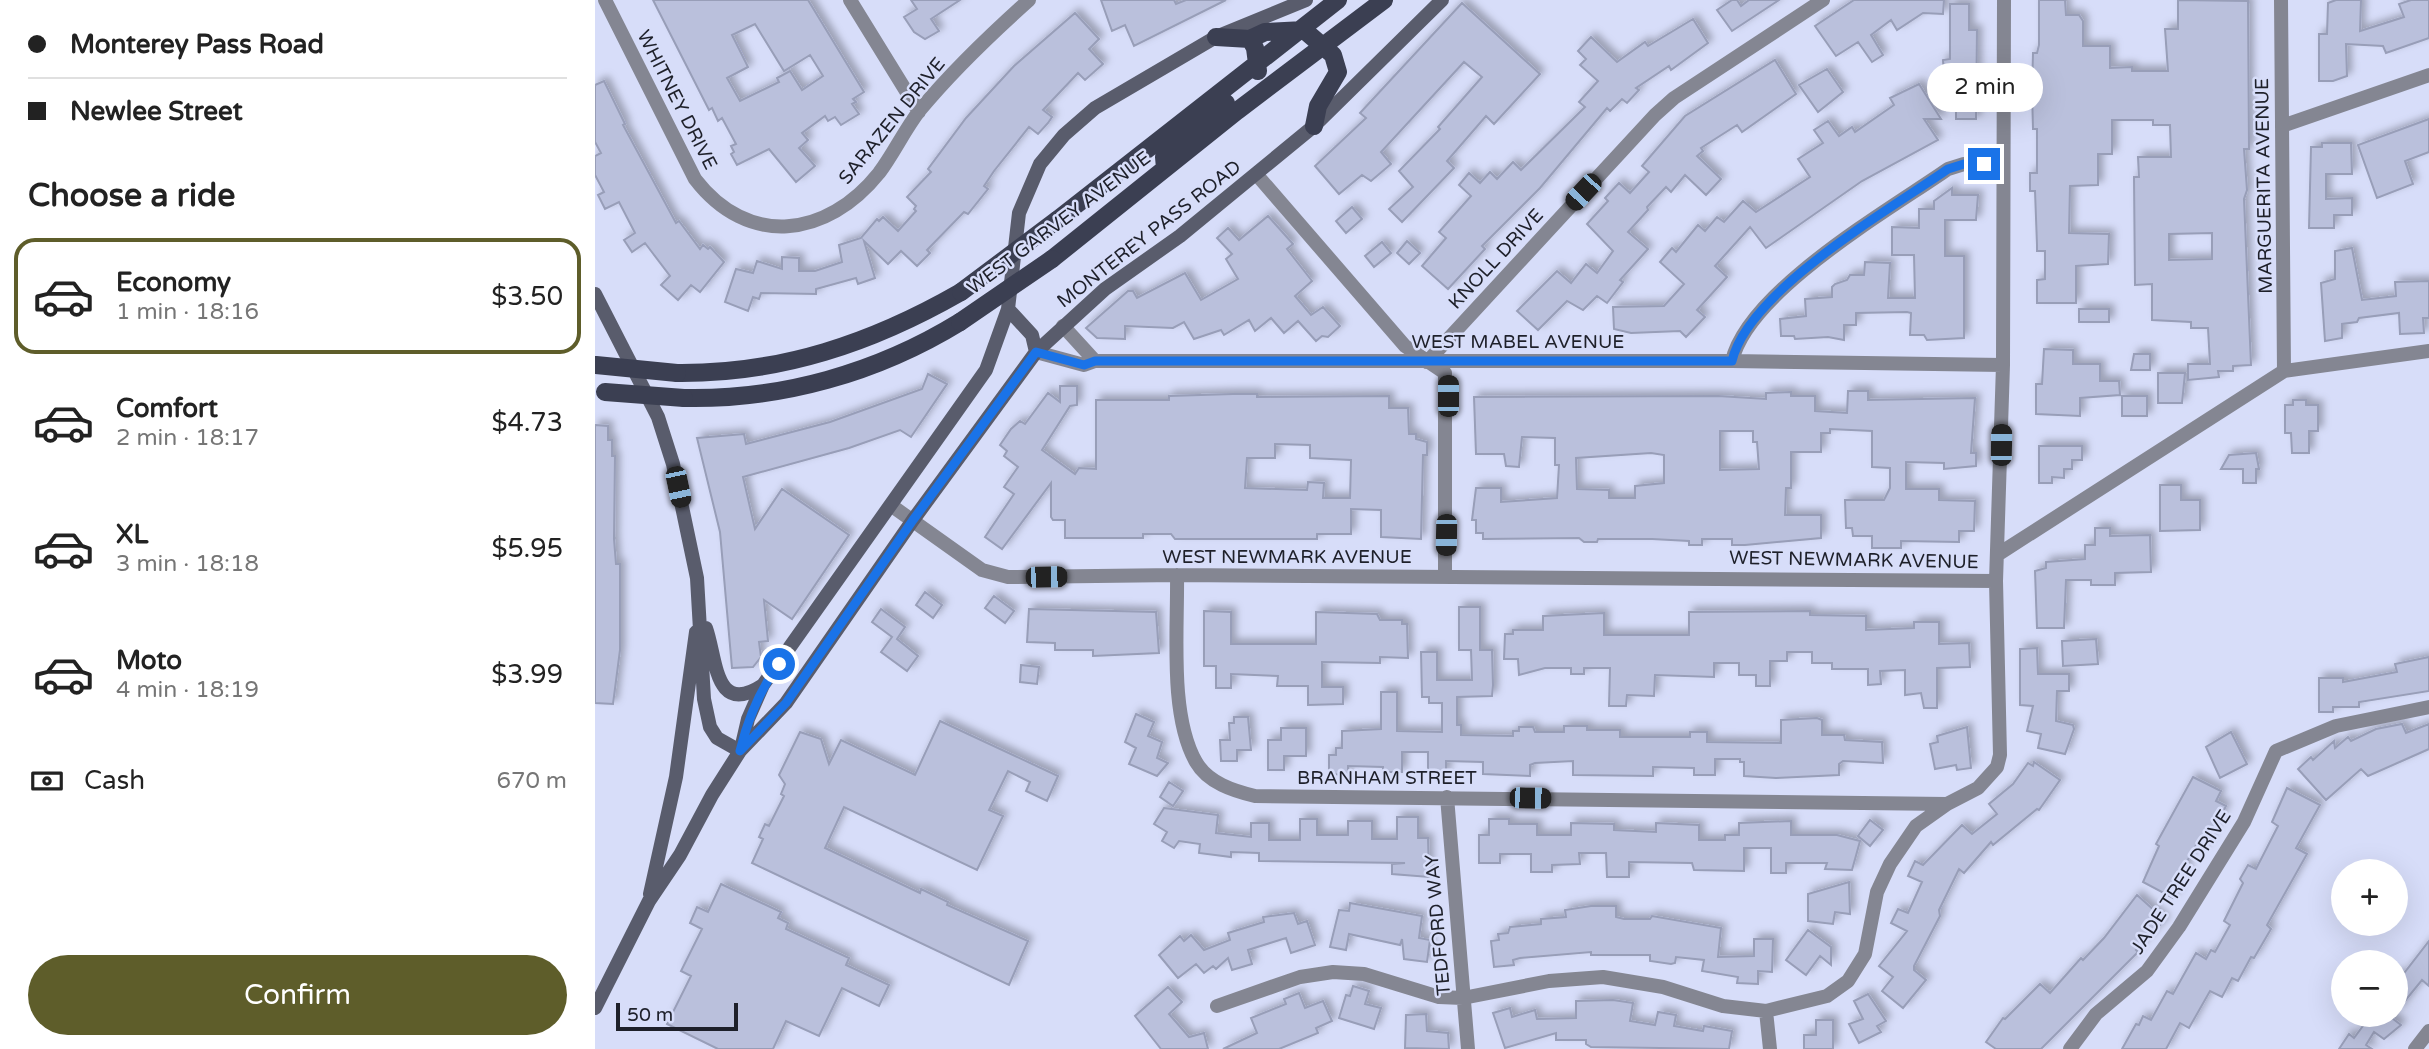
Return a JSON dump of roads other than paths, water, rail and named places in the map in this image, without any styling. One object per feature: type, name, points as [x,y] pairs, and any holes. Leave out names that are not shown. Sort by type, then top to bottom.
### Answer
[{"type":"main road","name":"MONTEREY PASS ROAD","points":[[740,751],[748,719],[763,685],[986,370],[1008,309],[1019,213],[1040,164],[1064,135],[1095,108],[1216,37],[1306,0]]},
{"type":"main road","name":"WEST GARVEY AVENUE","points":[[595,365],[677,373],[751,369],[819,355],[897,327],[961,292],[1304,30],[1338,0]]},
{"type":"main road","name":"WEST GARVEY AVENUE","points":[[600,391],[684,398],[762,393],[827,380],[895,356],[960,322],[1052,259],[1165,168],[1384,0]]},
{"type":"main road","name":"MONTEREY PASS ROAD","points":[[595,1008],[649,901],[680,855],[712,795],[740,751],[786,703],[913,520],[1036,352],[1105,289],[1257,175],[1314,126],[1442,0]]},
{"type":"main road","points":[[1216,37],[1250,38],[1265,32],[1304,30],[1333,55],[1338,72],[1318,106],[1314,126]]},
{"type":"main road","points":[[1165,168],[1164,157],[1168,149],[1247,87],[1258,72],[1250,38]]},
{"type":"main road","points":[[595,294],[658,417],[678,487],[697,578],[704,699],[710,727],[717,738],[740,751]]},
{"type":"main road","points":[[1008,309],[1032,335],[1036,352]]},
{"type":"main road","points":[[700,614],[714,650],[718,682],[730,693],[744,695],[763,685]]},
{"type":"main road","points":[[649,901],[676,777],[690,655],[700,614]]},
{"type":"street","name":"WHITNEY DRIVE","points":[[605,0],[695,179],[710,198],[732,213],[764,226]]},
{"type":"street","points":[[850,0],[919,112]]},
{"type":"street","name":"SARAZEN DRIVE","points":[[764,226],[799,227],[825,219],[852,201],[879,173],[919,112],[988,37],[1029,0]]},
{"type":"street","name":"KNOLL DRIVE","points":[[1427,362],[1655,115],[1674,98],[1823,0]]},
{"type":"street","points":[[1217,1006],[1300,977],[1333,972],[1364,974],[1439,997],[1463,998],[1549,981],[1603,977],[1663,987],[1723,1006],[1766,1011],[1826,996],[1849,981],[1865,954],[1877,892],[1890,864],[1916,826],[1947,804],[1978,788],[1997,767],[2000,755],[1996,582],[2003,365],[2004,0]]},
{"type":"street","name":"MARGUERITA AVENUE","points":[[2281,0],[2284,371]]},
{"type":"street","points":[[2282,126],[2429,75]]},
{"type":"street","points":[[1732,361],[1736,342],[1802,269],[1948,169],[1964,164],[2003,164]]},
{"type":"street","points":[[1257,175],[1405,346],[1445,373],[1448,380],[1445,577]]},
{"type":"street","points":[[1063,326],[1095,361]]},
{"type":"street","name":"WEST NEWMARK AVENUE","points":[[1997,555],[2284,371],[2429,351]]},
{"type":"street","name":"WEST MABEL AVENUE","points":[[1036,352],[1084,365],[1095,361],[1732,361],[2003,365]]},
{"type":"street","name":"WEST NEWMARK AVENUE","points":[[892,506],[982,570],[1009,577],[1177,575],[1996,582]]},
{"type":"street","name":"BRANHAM STREET","points":[[1177,575],[1182,722],[1196,764],[1222,786],[1255,796],[1947,804]]},
{"type":"street","name":"JADE TREE DRIVE","points":[[2070,1049],[2096,1014],[2147,971],[2179,927],[2244,822],[2276,751],[2336,726],[2429,707]]},
{"type":"street","name":"TEDFORD WAY","points":[[1447,797],[1468,1049]]},
{"type":"street","points":[[1766,1011],[1770,1049]]},
{"type":"street","points":[[2415,1049],[2429,1031]]}]
